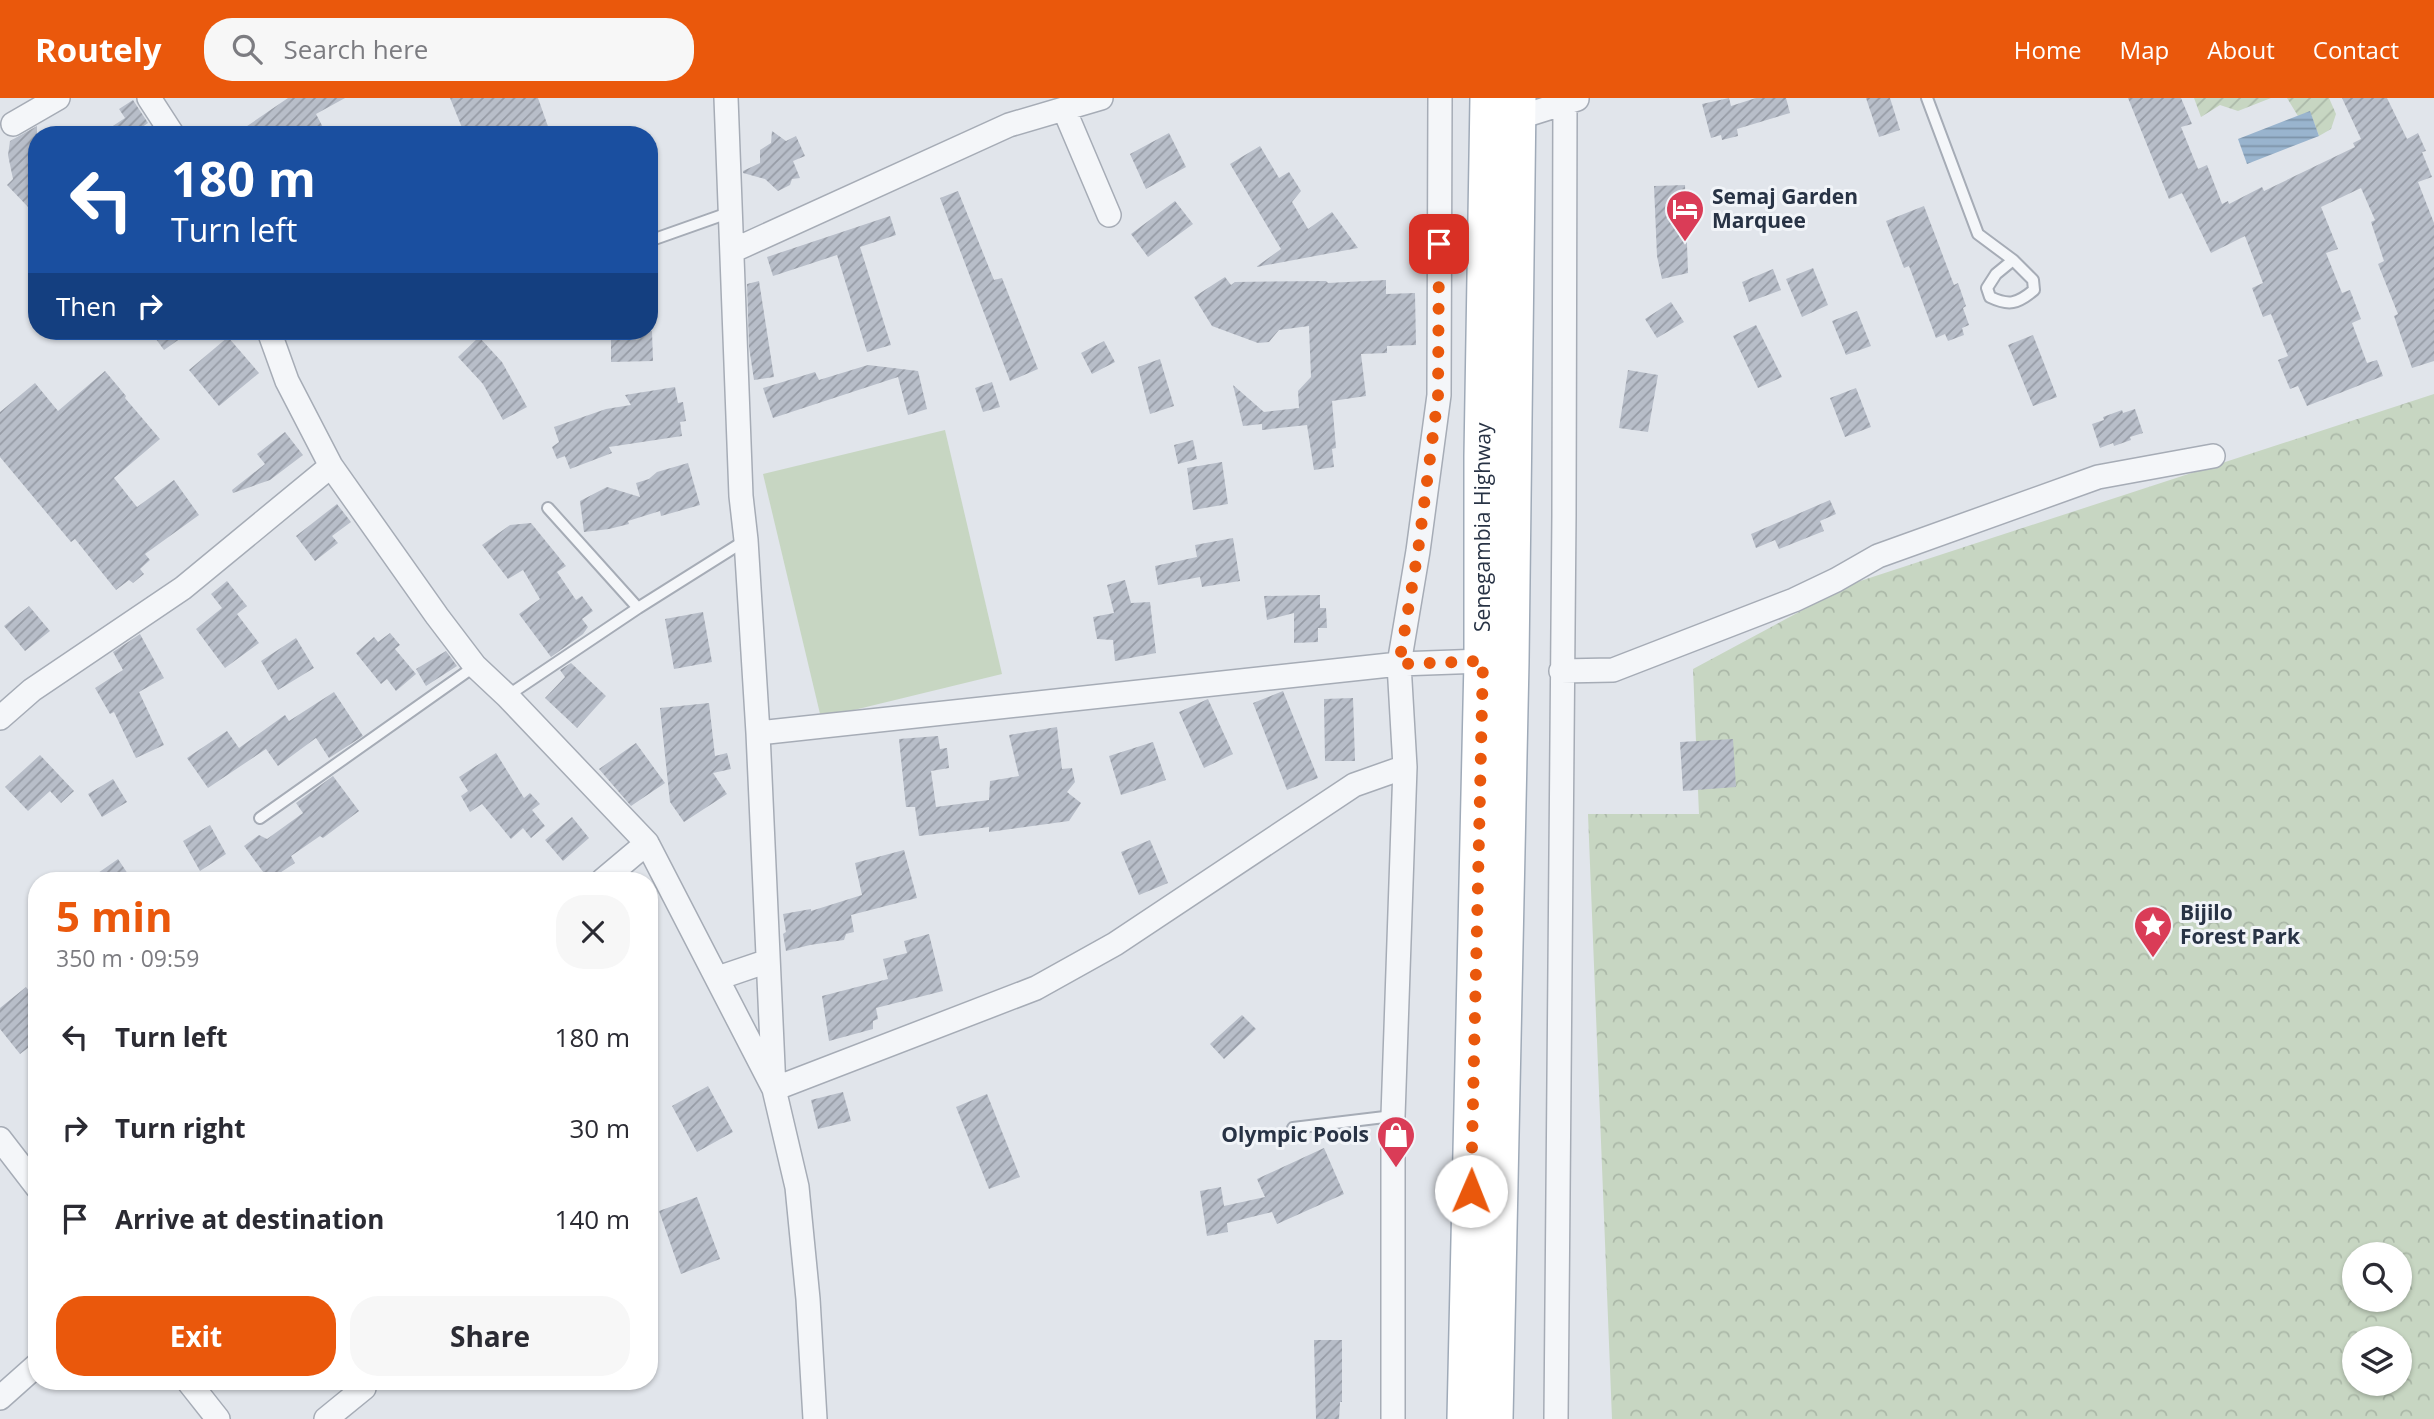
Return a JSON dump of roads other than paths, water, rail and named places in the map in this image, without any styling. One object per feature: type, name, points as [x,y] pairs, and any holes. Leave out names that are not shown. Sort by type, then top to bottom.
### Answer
[{"type":"main road","name":"Senegambia Highway","points":[[1466,1419],[1483,661],[1483,456],[1508,105]]},
{"type":"main road","name":"Senegambia Highway","points":[[1494,1419],[1510,661],[1508,105]]},
{"type":"street","points":[[13,124],[58,98]]},
{"type":"street","points":[[149,98],[167,126]]},
{"type":"street","points":[[726,98],[741,496],[758,733],[774,1089],[797,1187],[808,1299],[815,1419]]},
{"type":"street","points":[[732,251],[1009,125],[1101,98]]},
{"type":"street","points":[[1392,1419],[1393,1116],[1405,768],[1399,664],[1418,551],[1438,396],[1440,98]]},
{"type":"street","points":[[1508,105],[1570,100],[1561,671],[1556,1419]]},
{"type":"street","points":[[1064,109],[1109,215]]},
{"type":"street","points":[[272,340],[287,382],[331,466],[475,666],[647,843],[774,1089]]},
{"type":"street","points":[[1561,671],[1613,670],[1794,600],[1878,556],[2098,477],[2213,456]]},
{"type":"street","points":[[0,718],[32,690],[183,588],[331,466]]},
{"type":"street","points":[[758,733],[1399,664],[1483,661]]},
{"type":"street","points":[[774,1089],[1036,988],[1115,944],[1354,785],[1405,768]]},
{"type":"street","points":[[613,872],[647,843]]},
{"type":"street","points":[[718,978],[768,961]]},
{"type":"street","points":[[0,1139],[28,1175]]},
{"type":"street","points":[[0,1398],[28,1373]]},
{"type":"street","points":[[195,1390],[218,1419]]},
{"type":"street","points":[[326,1419],[362,1390]]},
{"type":"lane","points":[[1927,98],[1978,234],[2013,260],[2033,280],[2034,290],[2022,300],[2005,304],[1990,297],[1987,288],[1996,274],[2013,260]]},
{"type":"lane","points":[[658,239],[730,212]]},
{"type":"lane","points":[[548,508],[638,608]]},
{"type":"lane","points":[[507,696],[746,540]]},
{"type":"lane","points":[[260,818],[475,666]]},
{"type":"lane","points":[[1293,1128],[1393,1116]]},
{"type":"water","points":[[2310,111],[2319,136],[2247,164],[2238,139]]},
{"type":"place","name":"Semaj Garden Marquee","points":[[1685,243]]},
{"type":"place","name":"Bijilo Forest Park","points":[[2153,959]]},
{"type":"place","name":"Olympic Pools","points":[[1396,1169]]}]
